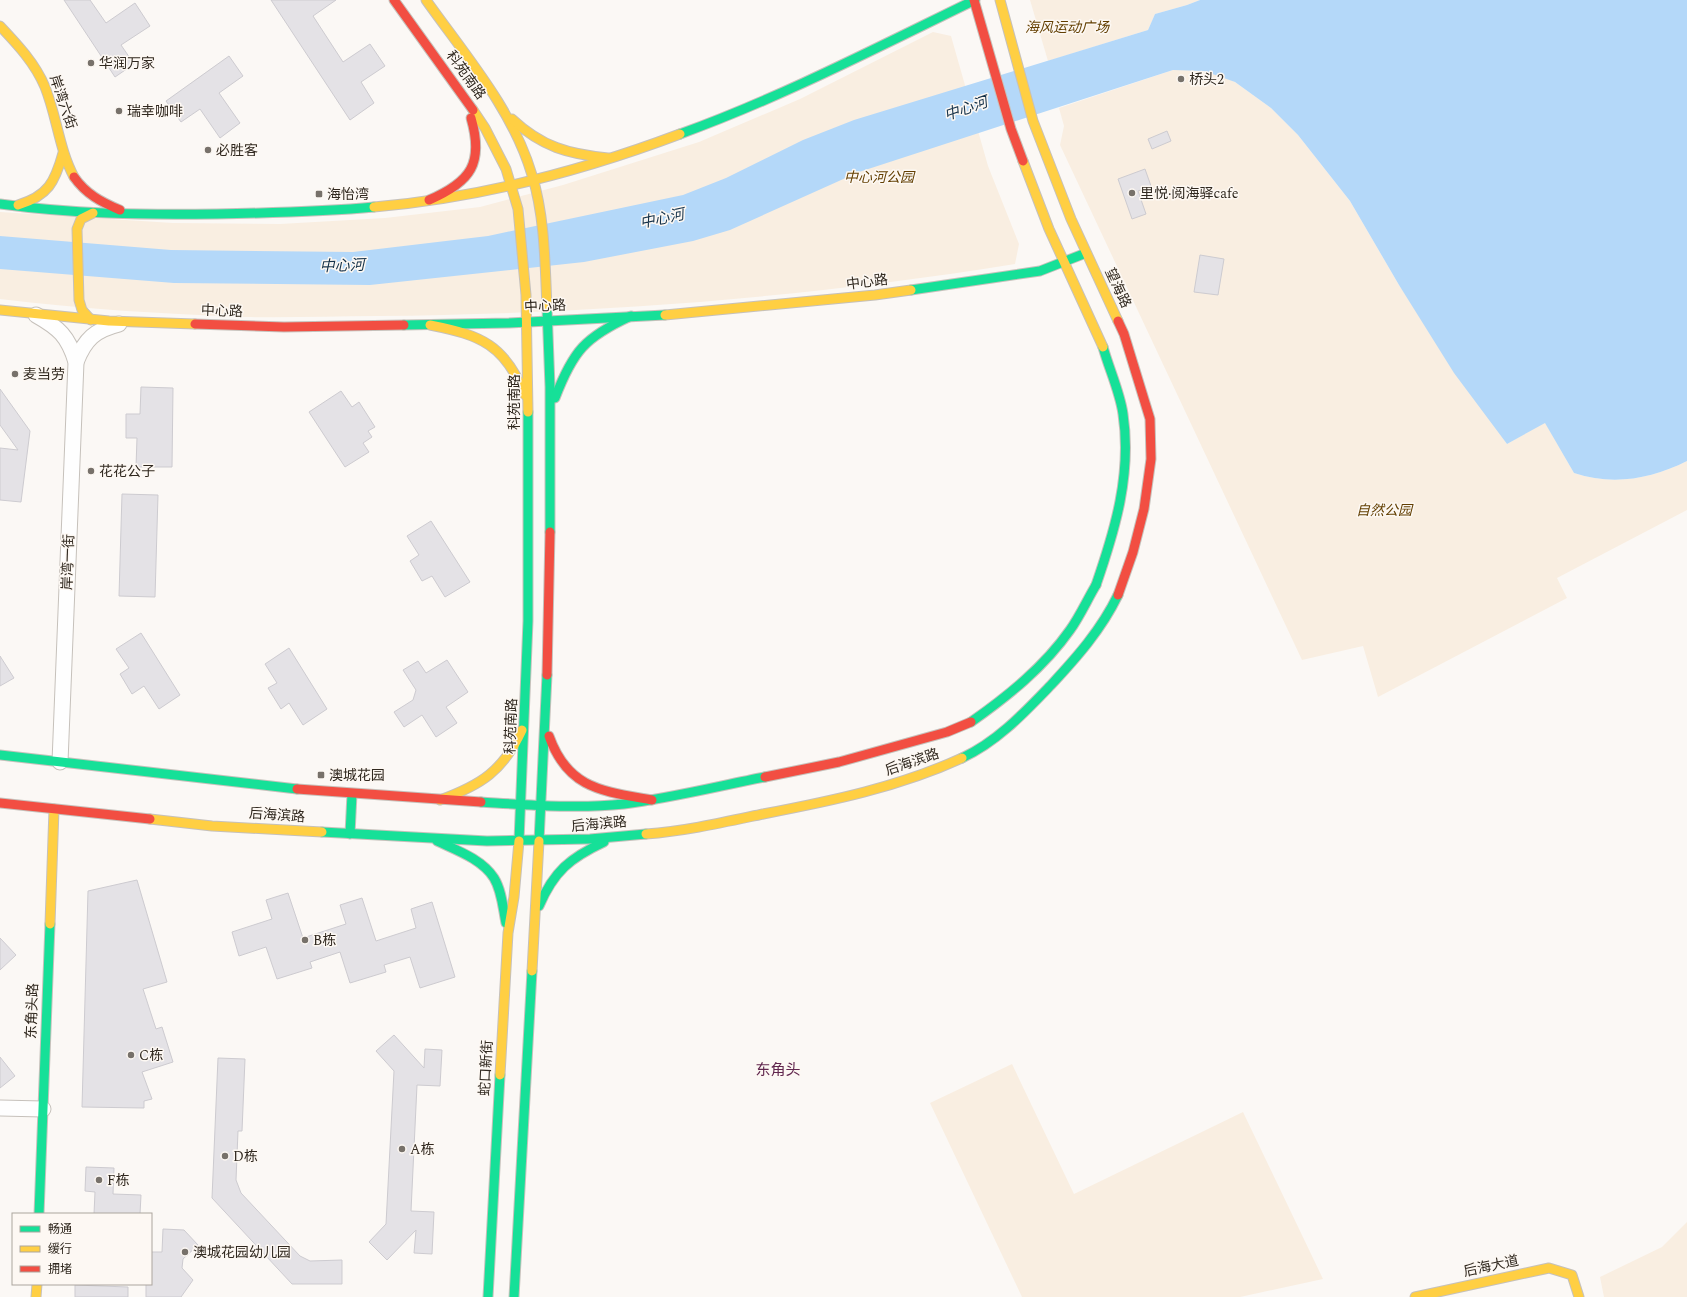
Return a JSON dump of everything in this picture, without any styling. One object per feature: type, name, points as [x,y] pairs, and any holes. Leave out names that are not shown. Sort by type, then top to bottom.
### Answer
[{"type":"main road","name":"科苑南路","points":[[394,0],[463,94],[485,128],[506,169],[518,209],[526,295],[528,405],[528,621],[526,720],[519,841]]},
{"type":"main road","name":"科苑南路","points":[[426,0],[493,95],[518,139],[529,164],[539,205],[547,293],[550,412],[550,620],[546,727],[539,841]]},
{"type":"main road","points":[[0,204],[51,210],[128,214],[290,212],[355,208],[429,200],[512,185],[608,158],[696,129],[774,97],[974,0],[1011,129],[1049,229],[1064,263]]},
{"type":"main road","name":"望海路","points":[[1000,0],[1033,121],[1071,219],[1124,334],[1150,419],[1151,459],[1144,509],[1134,552],[1118,595]]},
{"type":"main road","name":"岸湾六街","points":[[0,26],[26,55],[45,86],[55,114],[63,153]]},
{"type":"main road","points":[[429,200],[453,190],[474,168],[478,147],[476,135],[463,94]]},
{"type":"main road","points":[[493,95],[519,126],[545,144],[564,152],[608,158]]},
{"type":"main road","points":[[15,206],[35,200],[49,189],[59,168],[63,153]]},
{"type":"main road","points":[[63,153],[77,181],[84,190],[104,204],[128,214]]},
{"type":"main road","points":[[51,210],[63,221]]},
{"type":"main road","points":[[91,320],[82,310],[79,300],[77,229],[81,219],[93,213]]},
{"type":"main road","name":"中心路","points":[[0,310],[91,320],[284,327],[430,325],[694,313],[875,295],[1040,271],[1064,263],[1086,253]]},
{"type":"main road","name":"后海滨路","points":[[0,755],[352,794],[542,807],[582,806],[652,800],[839,762],[947,732],[971,722],[1006,698],[1044,661],[1070,630],[1096,584],[1113,536],[1122,497],[1125,462],[1123,414],[1102,344],[1064,263]]},
{"type":"main road","points":[[54,316],[63,309]]},
{"type":"main road","points":[[550,412],[564,374],[579,348],[599,331],[631,316]]},
{"type":"main road","points":[[430,325],[470,333],[499,351],[518,376],[528,405]]},
{"type":"main road","name":"后海滨路","points":[[0,803],[212,826],[429,838],[519,841],[615,837],[708,825],[851,797],[934,772],[977,751],[1020,718],[1081,653],[1107,618],[1118,595]]},
{"type":"main road","points":[[440,800],[478,785],[498,770],[513,750],[526,720]]},
{"type":"main road","points":[[546,727],[556,758],[570,774],[596,787],[652,800]]},
{"type":"main road","points":[[350,834],[352,794]]},
{"type":"main road","name":"东角头路","points":[[39,1213],[54,808]]},
{"type":"main road","points":[[534,918],[551,880],[562,866],[573,858],[615,837]]},
{"type":"main road","points":[[429,838],[467,856],[478,863],[494,878],[501,898],[508,933]]},
{"type":"main road","name":"蛇口新街","points":[[488,1297],[508,933],[514,897],[519,841]]},
{"type":"main road","points":[[514,1297],[539,841]]},
{"type":"main road","name":"后海大道","points":[[1415,1297],[1549,1268],[1572,1274],[1579,1297]]},
{"type":"main road","points":[[36,1297],[37,1285]]},
{"type":"street","points":[[33,314],[63,333],[71,347],[76,362]]},
{"type":"street","points":[[76,362],[82,348],[90,338],[102,330],[130,321]]},
{"type":"street","name":"岸湾一街","points":[[60,762],[76,362]]},
{"type":"street","points":[[0,1108],[43,1109]]},
{"type":"green space","name":"海风运动广场","points":[[1030,0],[1200,0],[1155,14],[1148,30],[1048,61]]},
{"type":"green space","name":"中心河公园","points":[[933,32],[951,36],[988,166],[1019,244],[1015,264],[936,276],[777,295],[618,308],[458,315],[245,317],[122,311],[0,299],[0,212],[173,223],[280,224],[385,218],[480,207],[563,185],[699,142],[800,99]]},
{"type":"green space","name":"自然公园","points":[[1188,69],[1217,74],[1235,82],[1271,108],[1298,135],[1350,201],[1399,285],[1507,444],[1545,422],[1574,473],[1603,479],[1632,479],[1646,476],[1687,461],[1687,510],[1557,578],[1567,598],[1378,697],[1363,646],[1302,660],[1060,145],[1064,126],[1059,108],[1173,70]]},
{"type":"green space","points":[[1012,1064],[1074,1194],[1243,1112],[1323,1279],[1240,1297],[1022,1297],[930,1103]]},
{"type":"green space","points":[[1687,1222],[1687,1297],[1604,1297],[1600,1277],[1662,1247]]},
{"type":"water","name":"中心河","points":[[1200,0],[1687,0],[1687,461],[1660,472],[1632,479],[1603,479],[1574,473],[1545,423],[1507,444],[1454,373],[1399,285],[1350,201],[1298,135],[1271,108],[1235,82],[1204,71],[1173,70],[859,172],[730,230],[693,241],[584,262],[370,285],[174,283],[0,269],[0,236],[171,250],[353,252],[488,236],[683,195],[726,178],[803,140],[854,120],[1148,30],[1155,14]]},
{"type":"building","points":[[64,0],[90,0],[106,23],[135,3],[150,26],[121,45],[134,64],[115,77]]},
{"type":"building","points":[[271,0],[336,0],[313,16],[343,62],[370,44],[385,66],[361,82],[374,103],[350,120]]},
{"type":"building","points":[[229,56],[243,76],[219,93],[240,123],[220,138],[200,109],[181,122],[166,101]]},
{"type":"building","points":[[1167,131],[1171,141],[1152,149],[1148,139]]},
{"type":"building","points":[[1145,169],[1151,186],[1138,191],[1146,214],[1132,219],[1118,179]]},
{"type":"building","points":[[1200,255],[1224,259],[1218,295],[1194,292]]},
{"type":"building","points":[[141,387],[173,388],[172,467],[136,467],[137,438],[126,438],[126,414],[140,414]]},
{"type":"building","points":[[0,389],[30,431],[21,502],[0,500],[0,448],[18,450],[0,425]]},
{"type":"building","points":[[341,391],[352,407],[359,402],[375,427],[368,431],[372,437],[363,443],[369,452],[345,467],[309,412]]},
{"type":"building","points":[[122,494],[158,495],[155,597],[119,596]]},
{"type":"building","points":[[431,521],[470,582],[445,597],[432,576],[422,581],[410,561],[419,555],[407,536]]},
{"type":"building","points":[[141,633],[180,695],[159,709],[144,686],[132,694],[120,674],[129,668],[116,649]]},
{"type":"building","points":[[289,648],[327,709],[303,725],[289,703],[281,709],[268,688],[277,683],[265,664]]},
{"type":"building","points":[[0,656],[14,678],[0,686]]},
{"type":"building","points":[[447,660],[468,692],[446,707],[457,723],[436,737],[422,715],[404,727],[394,712],[413,700],[416,690],[403,670],[418,661],[426,673]]},
{"type":"building","points":[[137,880],[167,982],[143,989],[156,1029],[162,1027],[173,1062],[142,1072],[152,1099],[144,1101],[144,1108],[82,1107],[88,891]]},
{"type":"building","name":"B栋","points":[[288,893],[303,938],[346,924],[340,905],[362,898],[376,941],[416,928],[411,909],[432,902],[455,977],[420,988],[410,957],[384,965],[386,972],[350,983],[340,952],[310,962],[312,968],[277,979],[266,947],[239,956],[232,932],[272,919],[266,900]]},
{"type":"building","points":[[0,938],[16,955],[0,970]]},
{"type":"building","name":"A栋","points":[[394,1035],[424,1068],[425,1049],[442,1050],[440,1086],[417,1085],[411,1211],[434,1212],[432,1254],[414,1253],[416,1230],[387,1260],[369,1242],[386,1224],[394,1071],[376,1051]]},
{"type":"building","points":[[0,1057],[15,1076],[0,1088]]},
{"type":"building","name":"D栋","points":[[218,1058],[245,1059],[242,1131],[238,1131],[236,1180],[241,1193],[300,1256],[310,1261],[342,1260],[342,1284],[292,1284],[212,1198]]},
{"type":"building","name":"F栋","points":[[86,1167],[114,1168],[113,1194],[141,1195],[140,1213],[94,1213],[95,1192],[85,1191]]},
{"type":"building","points":[[163,1229],[184,1230],[198,1245],[183,1259],[182,1268],[193,1280],[181,1297],[146,1297],[146,1285],[152,1285],[152,1252],[162,1252]]},
{"type":"building","points":[[75,1285],[128,1287],[128,1297],[75,1297]]},
{"type":"traffic: fast","points":[[680,134],[718,120],[793,88],[975,0]]},
{"type":"traffic: fast","points":[[0,204],[81,212],[162,214],[295,212],[374,207]]},
{"type":"traffic: fast","points":[[911,290],[1040,271],[1086,253]]},
{"type":"traffic: fast","points":[[547,308],[550,387],[550,532]]},
{"type":"traffic: fast","points":[[404,325],[509,323],[665,315]]},
{"type":"traffic: fast","points":[[555,398],[568,368],[582,347],[602,331],[631,316]]},
{"type":"traffic: fast","points":[[1096,585],[1110,544],[1115,523],[1120,501],[1125,458],[1125,436],[1122,406],[1103,347]]},
{"type":"traffic: fast","points":[[519,841],[528,621],[528,412]]},
{"type":"traffic: fast","points":[[971,722],[1025,680],[1060,644],[1074,625],[1096,585]]},
{"type":"traffic: fast","points":[[962,758],[987,744],[1010,726],[1051,685],[1096,631],[1118,595]]},
{"type":"traffic: fast","points":[[539,841],[547,675]]},
{"type":"traffic: fast","points":[[0,755],[297,789]]},
{"type":"traffic: fast","points":[[481,802],[571,806],[624,804],[678,795],[765,777]]},
{"type":"traffic: fast","points":[[350,834],[352,794]]},
{"type":"traffic: fast","points":[[322,832],[487,841],[590,839],[646,834]]},
{"type":"traffic: fast","points":[[437,841],[476,860],[489,871],[499,889],[506,923]]},
{"type":"traffic: fast","points":[[539,906],[551,883],[564,867],[572,860],[604,842]]},
{"type":"traffic: fast","points":[[39,1213],[50,924]]},
{"type":"traffic: fast","points":[[514,1297],[532,971]]},
{"type":"traffic: fast","points":[[488,1297],[500,1075]]},
{"type":"traffic: slow","points":[[426,0],[472,62],[513,128],[524,151],[540,207],[544,241],[547,308]]},
{"type":"traffic: slow","points":[[1000,0],[1033,121],[1071,219],[1118,321]]},
{"type":"traffic: slow","points":[[0,26],[25,54],[41,78],[49,98],[61,144],[74,177]]},
{"type":"traffic: slow","points":[[473,110],[485,128],[506,169],[518,209],[526,295],[528,412]]},
{"type":"traffic: slow","points":[[512,119],[523,129],[556,148],[580,154],[608,158]]},
{"type":"traffic: slow","points":[[374,207],[452,197],[529,181],[605,160],[680,134]]},
{"type":"traffic: slow","points":[[18,205],[37,197],[49,186],[57,172],[63,153]]},
{"type":"traffic: slow","points":[[1023,161],[1049,229],[1103,347]]},
{"type":"traffic: slow","points":[[91,320],[82,310],[79,300],[77,229],[81,219],[93,213]]},
{"type":"traffic: slow","points":[[665,315],[875,295],[911,290]]},
{"type":"traffic: slow","points":[[0,310],[109,321],[195,324]]},
{"type":"traffic: slow","points":[[430,325],[464,333],[489,345],[509,364],[525,395]]},
{"type":"traffic: slow","points":[[440,800],[479,782],[489,775],[507,756],[522,730]]},
{"type":"traffic: slow","points":[[646,834],[705,826],[814,804],[864,792],[914,777],[962,758]]},
{"type":"traffic: slow","points":[[50,924],[54,809]]},
{"type":"traffic: slow","points":[[150,819],[212,826],[322,832]]},
{"type":"traffic: slow","points":[[500,1075],[508,933],[514,897],[519,841]]},
{"type":"traffic: slow","points":[[532,971],[539,841]]},
{"type":"traffic: slow","points":[[1415,1297],[1549,1268],[1572,1275],[1579,1297]]},
{"type":"traffic: slow","points":[[36,1297],[37,1285]]},
{"type":"traffic: jam","points":[[394,0],[473,110]]},
{"type":"traffic: jam","points":[[974,0],[1011,129],[1023,161]]},
{"type":"traffic: jam","points":[[429,200],[455,186],[471,169],[476,147],[475,134],[471,118]]},
{"type":"traffic: jam","points":[[74,177],[94,197],[120,210]]},
{"type":"traffic: jam","points":[[1118,321],[1124,334],[1150,419],[1151,459],[1144,509],[1133,552],[1118,595]]},
{"type":"traffic: jam","points":[[195,324],[284,327],[404,325]]},
{"type":"traffic: jam","points":[[547,675],[550,532]]},
{"type":"traffic: jam","points":[[765,777],[839,762],[947,732],[971,722]]},
{"type":"traffic: jam","points":[[549,736],[557,754],[566,767],[577,777],[602,790],[652,800]]},
{"type":"traffic: jam","points":[[297,789],[481,802]]},
{"type":"traffic: jam","points":[[0,803],[150,819]]},
{"type":"place","name":"华润万家","points":[[91,63]]},
{"type":"place","name":"桥头2","points":[[1181,79]]},
{"type":"place","name":"瑞幸咖啡","points":[[119,111]]},
{"type":"place","name":"必胜客","points":[[208,150]]},
{"type":"place","name":"里悦·阅海驿cafe","points":[[1132,193]]},
{"type":"place","name":"海怡湾","points":[[319,194]]},
{"type":"place","name":"麦当劳","points":[[15,374]]},
{"type":"place","name":"花花公子","points":[[91,471]]},
{"type":"place","name":"澳城花园","points":[[321,775]]},
{"type":"place","name":"B栋","points":[[305,940]]},
{"type":"place","name":"C栋","points":[[131,1055]]},
{"type":"place","name":"A栋","points":[[402,1149]]},
{"type":"place","name":"D栋","points":[[225,1156]]},
{"type":"place","name":"F栋","points":[[99,1180]]},
{"type":"place","name":"澳城花园幼儿园","points":[[185,1252]]},
{"type":"district","name":"东角头","points":[[778,1070]]}]
